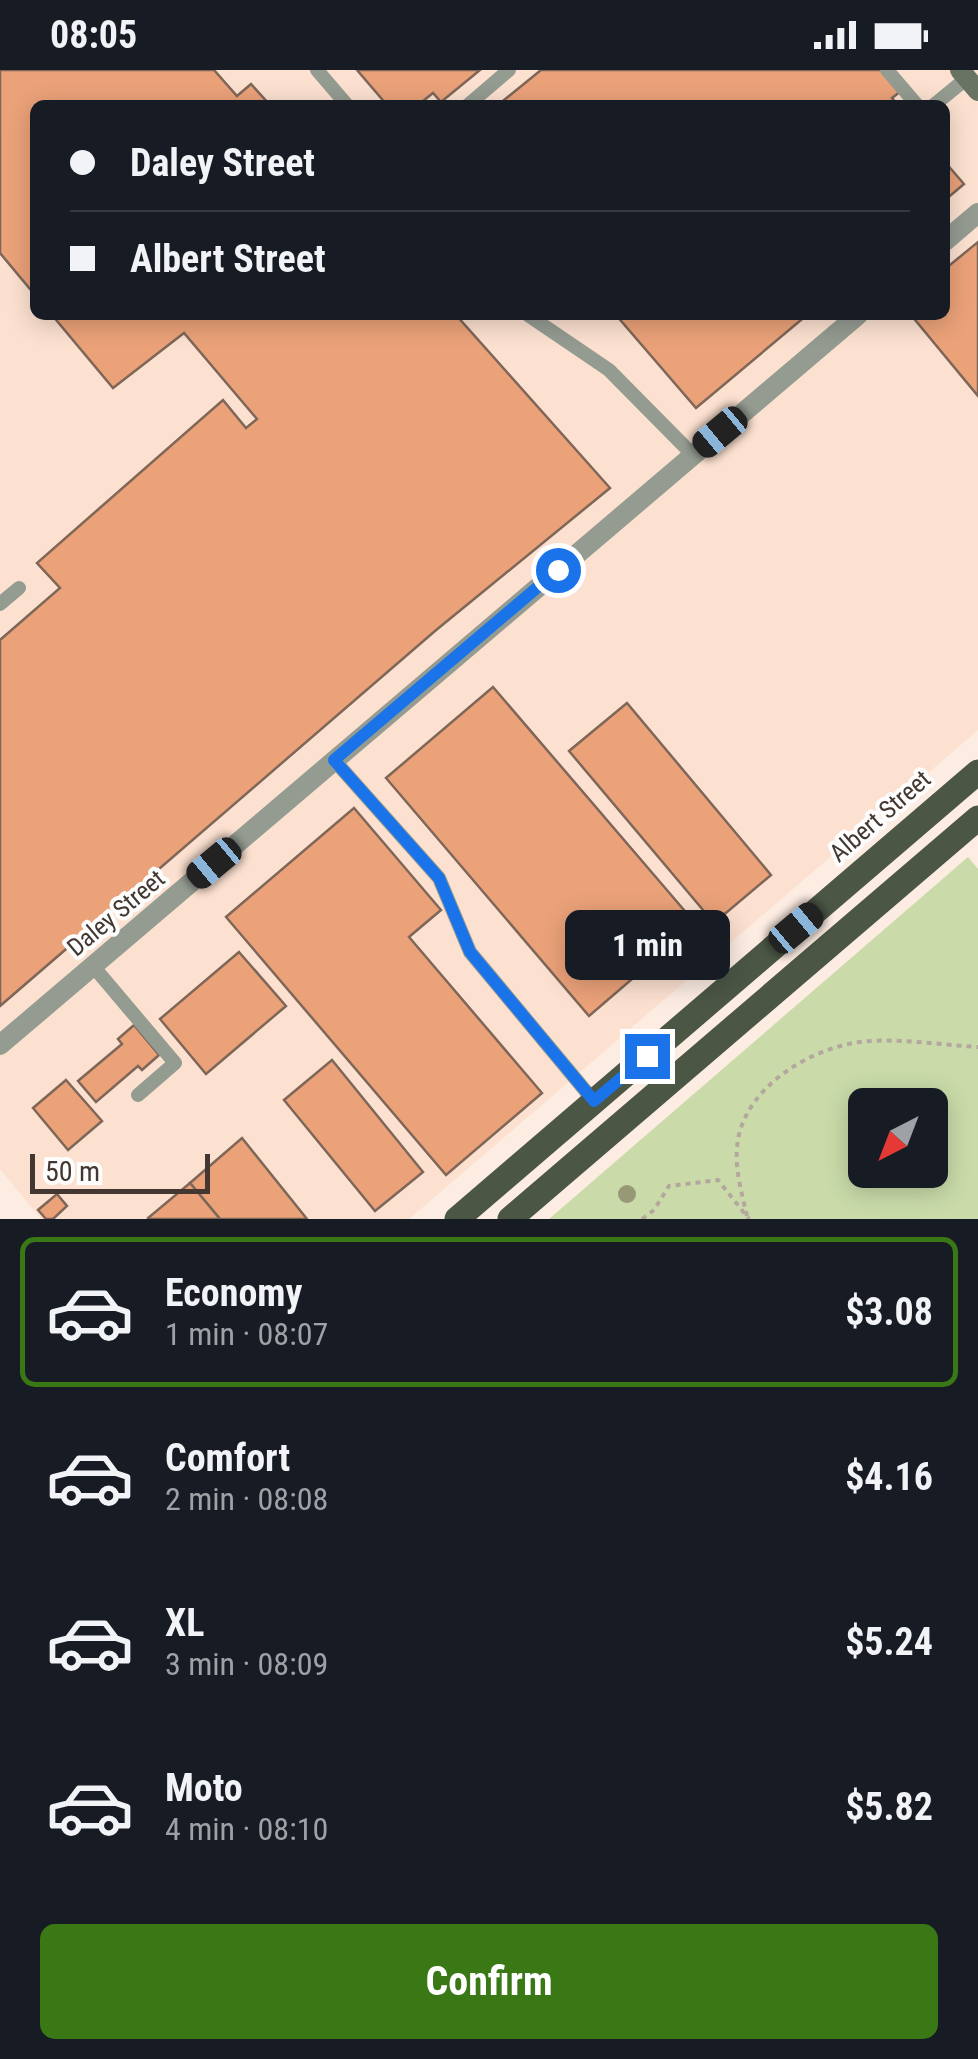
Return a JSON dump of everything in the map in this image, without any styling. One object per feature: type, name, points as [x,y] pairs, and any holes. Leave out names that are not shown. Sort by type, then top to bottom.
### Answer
[{"type":"main road","name":"Albert Street","points":[[457,1219],[974,784]]},
{"type":"main road","points":[[510,1219],[978,818]]},
{"type":"main road","points":[[594,1101],[616,1128]]},
{"type":"main road","points":[[515,1169],[538,1195]]},
{"type":"street","points":[[950,237],[978,213]]},
{"type":"street","name":"Daley Street","points":[[0,1045],[852,320]]},
{"type":"lane","points":[[317,70],[343,100]]},
{"type":"lane","points":[[474,100],[509,70]]},
{"type":"lane","points":[[887,70],[912,100]]},
{"type":"lane","points":[[941,100],[968,80]]},
{"type":"lane","points":[[535,320],[608,370],[693,455]]},
{"type":"lane","points":[[0,604],[19,588]]},
{"type":"lane","points":[[334,760],[439,878],[470,952],[594,1101]]},
{"type":"lane","points":[[93,966],[175,1063],[138,1095]]},
{"type":"path","points":[[748,1218],[736,1149],[753,1102],[769,1085],[810,1058],[839,1046],[869,1041],[978,1046]]},
{"type":"path","points":[[642,1219],[654,1210],[669,1186],[718,1180],[748,1218]]},
{"type":"shaded area","points":[[0,70],[978,70],[978,730],[409,1219],[41,1219],[0,1169]]},
{"type":"green space","points":[[968,857],[978,869],[978,1219],[549,1219]]},
{"type":"building","points":[[0,70],[214,70],[237,96],[251,84],[265,100],[30,100],[30,289],[0,253]]},
{"type":"building","points":[[357,70],[480,70],[443,100],[433,93],[424,100],[383,100]]},
{"type":"building","points":[[541,70],[890,70],[905,88],[894,100],[504,100]]},
{"type":"building","points":[[950,168],[964,184],[950,196]]},
{"type":"building","points":[[978,242],[978,396],[915,320],[950,320],[950,265]]},
{"type":"building","points":[[56,320],[460,320],[610,488],[435,631],[0,1006],[0,640],[60,588],[37,563],[223,400],[246,428],[257,419],[184,333],[113,388]]},
{"type":"building","points":[[620,320],[801,320],[696,408]]},
{"type":"building","points":[[493,687],[696,924],[589,1016],[386,778]]},
{"type":"building","points":[[627,703],[771,875],[714,923],[569,751]]},
{"type":"building","points":[[354,808],[441,910],[409,937],[542,1093],[446,1175],[226,917]]},
{"type":"building","points":[[239,952],[286,1006],[206,1074],[160,1019]]},
{"type":"building","points":[[134,1025],[159,1055],[142,1070],[138,1066],[96,1102],[78,1081],[122,1044],[118,1039]]},
{"type":"building","points":[[332,1060],[423,1172],[375,1211],[284,1100]]},
{"type":"building","points":[[66,1080],[102,1121],[68,1150],[33,1108]]},
{"type":"building","points":[[242,1138],[307,1219],[220,1219],[190,1183]]},
{"type":"building","points":[[190,1183],[220,1219],[148,1218]]},
{"type":"building","points":[[57,1194],[67,1206],[53,1219],[46,1219],[38,1210]]},
{"type":"route","points":[[558,570],[334,760],[439,878],[470,952],[594,1101],[647,1056]]}]
